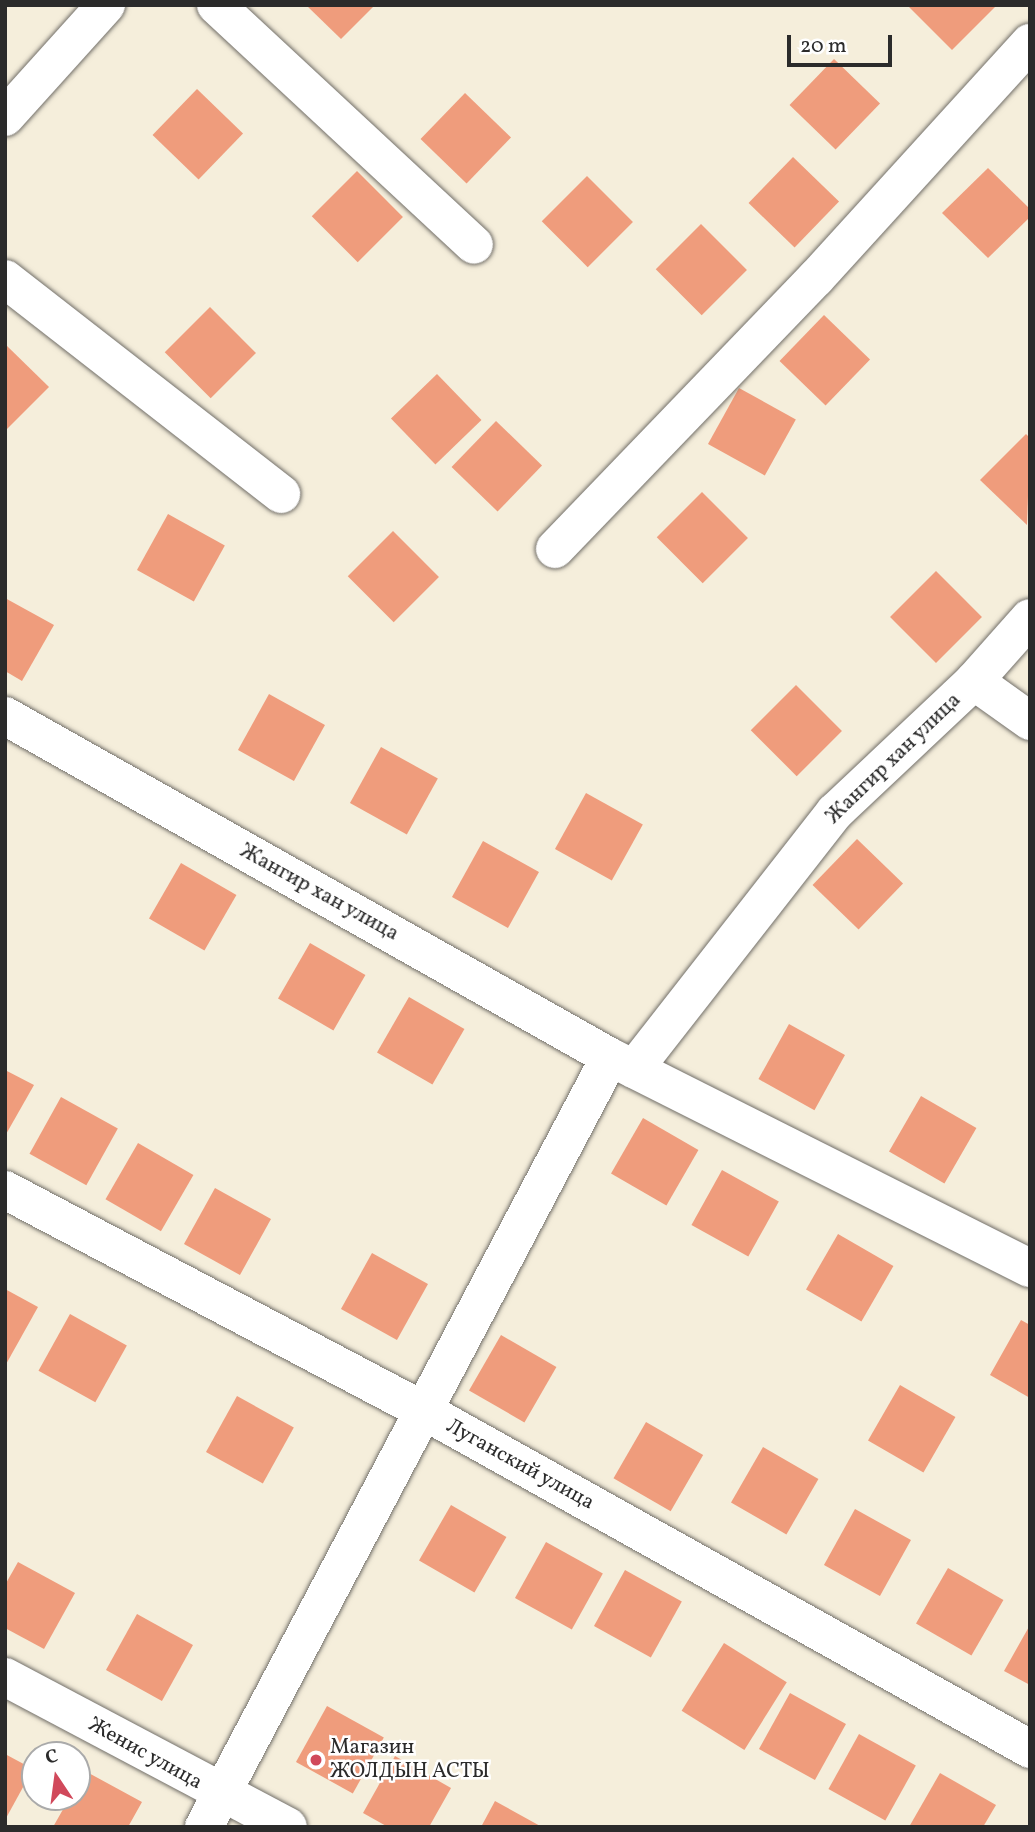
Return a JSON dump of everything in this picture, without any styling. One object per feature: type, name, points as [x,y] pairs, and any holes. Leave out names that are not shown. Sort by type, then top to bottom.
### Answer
[{"type":"street","points":[[5,117],[106,5]]},
{"type":"street","points":[[216,5],[474,244]]},
{"type":"street","points":[[555,549],[816,278],[1030,43]]},
{"type":"street","points":[[5,279],[281,494]]},
{"type":"street","name":"Жангир хан улица","points":[[622,1063],[835,812],[974,681],[1030,618]]},
{"type":"street","name":"Жангир хан улица","points":[[974,681],[1030,721]]},
{"type":"street","name":"Жангир хан улица","points":[[5,716],[622,1063],[1030,1268]]},
{"type":"street","points":[[212,1811],[426,1412],[622,1063]]},
{"type":"street","name":"Луганский улица","points":[[5,1190],[426,1412],[1030,1749]]},
{"type":"street","name":"Женис улица","points":[[5,1677],[212,1811],[288,1827]]},
{"type":"building","points":[[306,5],[375,5],[341,39]]},
{"type":"building","points":[[907,5],[997,5],[952,50]]},
{"type":"building","points":[[834,59],[880,103],[836,149],[790,105]]},
{"type":"building","points":[[197,89],[243,133],[199,179],[153,135]]},
{"type":"building","points":[[465,93],[511,137],[467,183],[421,139]]},
{"type":"building","points":[[793,157],[839,201],[795,247],[749,203]]},
{"type":"building","points":[[988,168],[1030,209],[1030,217],[988,258],[942,213]]},
{"type":"building","points":[[357,171],[403,217],[358,262],[312,216]]},
{"type":"building","points":[[587,176],[633,222],[588,267],[542,221]]},
{"type":"building","points":[[701,224],[747,270],[702,315],[656,269]]},
{"type":"building","points":[[210,307],[256,353],[211,398],[165,352]]},
{"type":"building","points":[[824,315],[870,359],[826,405],[780,361]]},
{"type":"building","points":[[5,344],[49,387],[5,431]]},
{"type":"building","points":[[437,374],[481,420],[435,464],[391,418]]},
{"type":"building","points":[[739,388],[796,420],[765,475],[708,444]]},
{"type":"building","points":[[496,421],[542,465],[498,511],[452,467]]},
{"type":"building","points":[[1026,434],[1030,438],[1027,525],[980,480]]},
{"type":"building","points":[[702,492],[748,538],[703,583],[657,537]]},
{"type":"building","points":[[168,514],[225,546],[194,601],[137,570]]},
{"type":"building","points":[[393,531],[439,577],[394,622],[348,576]]},
{"type":"building","points":[[936,571],[982,617],[936,663],[890,617]]},
{"type":"building","points":[[5,598],[54,625],[22,681],[5,671]]},
{"type":"building","points":[[796,685],[842,731],[797,776],[751,730]]},
{"type":"building","points":[[269,694],[325,725],[294,781],[238,750]]},
{"type":"building","points":[[381,747],[438,779],[407,834],[350,803]]},
{"type":"building","points":[[586,793],[643,825],[612,880],[555,849]]},
{"type":"building","points":[[857,839],[903,883],[859,929],[813,885]]},
{"type":"building","points":[[483,841],[539,872],[508,928],[452,897]]},
{"type":"building","points":[[181,863],[236,895],[204,950],[149,918]]},
{"type":"building","points":[[310,943],[365,975],[333,1030],[278,998]]},
{"type":"building","points":[[409,997],[464,1029],[432,1084],[377,1052]]},
{"type":"building","points":[[789,1024],[845,1055],[814,1110],[758,1079]]},
{"type":"building","points":[[5,1070],[34,1085],[5,1136]]},
{"type":"building","points":[[921,1096],[976,1128],[944,1183],[889,1151]]},
{"type":"building","points":[[61,1097],[118,1129],[86,1185],[29,1154]]},
{"type":"building","points":[[643,1118],[698,1150],[666,1205],[611,1173]]},
{"type":"building","points":[[138,1143],[193,1175],[161,1231],[106,1199]]},
{"type":"building","points":[[722,1170],[779,1202],[748,1257],[691,1225]]},
{"type":"building","points":[[215,1188],[271,1219],[240,1275],[184,1244]]},
{"type":"building","points":[[838,1234],[893,1266],[861,1321],[806,1289]]},
{"type":"building","points":[[372,1253],[428,1284],[397,1340],[341,1309]]},
{"type":"building","points":[[5,1289],[38,1307],[5,1366]]},
{"type":"building","points":[[70,1314],[127,1346],[95,1402],[38,1371]]},
{"type":"building","points":[[1021,1320],[1030,1325],[1030,1398],[990,1375]]},
{"type":"building","points":[[501,1335],[556,1367],[524,1422],[469,1390]]},
{"type":"building","points":[[900,1385],[955,1417],[923,1472],[868,1440]]},
{"type":"building","points":[[237,1396],[294,1428],[263,1483],[206,1452]]},
{"type":"building","points":[[646,1422],[703,1455],[671,1511],[614,1478]]},
{"type":"building","points":[[763,1447],[818,1479],[786,1534],[731,1502]]},
{"type":"building","points":[[451,1505],[506,1537],[474,1592],[419,1560]]},
{"type":"building","points":[[855,1509],[911,1540],[880,1596],[824,1565]]},
{"type":"building","points":[[546,1542],[603,1574],[572,1629],[515,1598]]},
{"type":"building","points":[[18,1562],[75,1593],[44,1649],[5,1628],[5,1585]]},
{"type":"building","points":[[948,1568],[1003,1600],[971,1655],[916,1623]]},
{"type":"building","points":[[625,1570],[682,1602],[651,1657],[594,1626]]},
{"type":"building","points":[[137,1614],[193,1645],[162,1701],[106,1670]]},
{"type":"building","points":[[1030,1625],[1030,1685],[1004,1671]]},
{"type":"building","points":[[724,1643],[787,1682],[744,1750],[682,1711]]},
{"type":"building","points":[[790,1693],[846,1724],[815,1780],[759,1749]]},
{"type":"building","points":[[327,1706],[384,1738],[353,1793],[296,1762]]},
{"type":"building","points":[[859,1734],[916,1766],[885,1821],[828,1789]]},
{"type":"building","points":[[5,1754],[21,1763],[21,1791],[5,1820]]},
{"type":"building","points":[[395,1756],[451,1788],[429,1827],[388,1827],[363,1813]]},
{"type":"building","points":[[940,1773],[996,1805],[983,1827],[909,1827]]},
{"type":"building","points":[[91,1774],[142,1802],[128,1827],[53,1827],[62,1811],[91,1811]]},
{"type":"building","points":[[495,1801],[542,1827],[481,1827]]},
{"type":"place","name":"Магазин ЖОЛДЫН АСТЫ","points":[[316,1760]]}]
